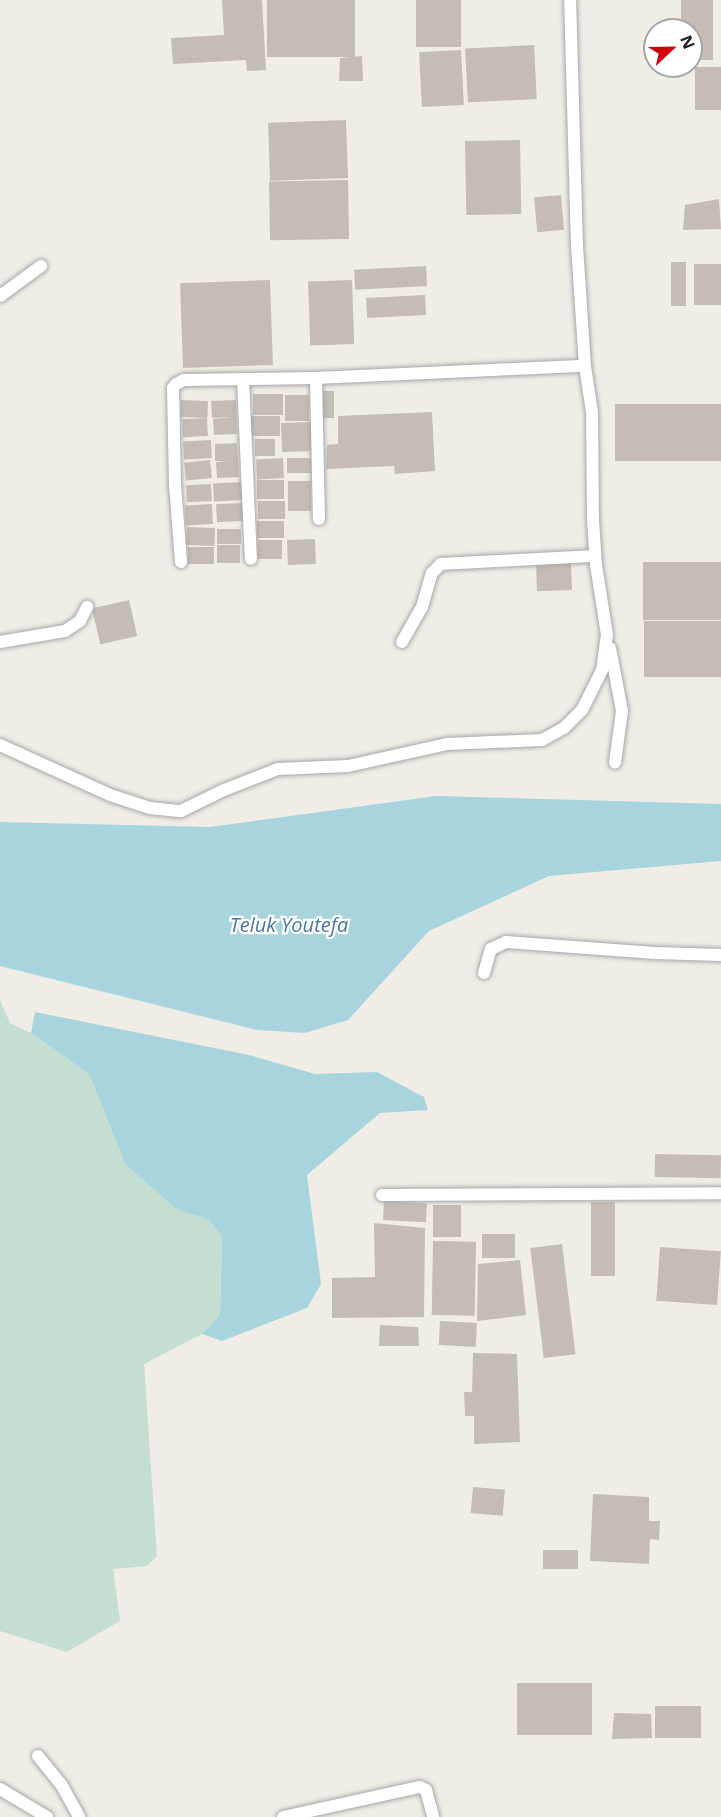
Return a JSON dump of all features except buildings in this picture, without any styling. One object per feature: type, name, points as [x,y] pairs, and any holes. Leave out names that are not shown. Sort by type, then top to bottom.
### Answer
[{"type":"street","points":[[570,0],[577,247],[585,366],[592,412],[595,556],[622,711],[615,763]]},
{"type":"street","points":[[0,296],[41,266]]},
{"type":"street","points":[[181,562],[173,388],[184,380],[316,378],[585,366]]},
{"type":"street","points":[[316,378],[319,519]]},
{"type":"street","points":[[243,379],[251,560]]},
{"type":"street","points":[[402,642],[422,607],[432,573],[441,564],[595,556]]},
{"type":"street","points":[[0,642],[65,631],[80,621],[87,607]]},
{"type":"street","points":[[0,745],[110,795],[150,808],[181,811],[224,790],[278,769],[348,766],[447,744],[542,740],[564,728],[582,710],[602,670],[607,635]]},
{"type":"street","points":[[484,973],[491,949],[506,942],[656,953],[721,954]]},
{"type":"street","points":[[382,1195],[721,1193]]},
{"type":"street","points":[[38,1756],[61,1784],[79,1817]]},
{"type":"street","points":[[286,1816],[420,1787],[426,1790],[433,1817]]},
{"type":"street","points":[[0,1789],[47,1817]]},
{"type":"green space","points":[[0,1000],[10,1023],[31,1033],[89,1074],[125,1164],[176,1209],[209,1220],[222,1237],[220,1315],[202,1334],[144,1364],[157,1556],[147,1566],[113,1569],[120,1621],[67,1652],[0,1631]]},
{"type":"water","name":"Teluk Youtefa","points":[[436,796],[721,804],[721,861],[549,876],[429,931],[348,1020],[305,1033],[257,1030],[0,966],[0,822],[210,827]]},
{"type":"water","points":[[35,1012],[249,1055],[315,1074],[377,1072],[424,1097],[428,1110],[380,1113],[307,1175],[321,1284],[307,1308],[222,1341],[202,1334],[220,1315],[222,1237],[209,1220],[176,1209],[125,1164],[89,1074],[31,1033]]}]
